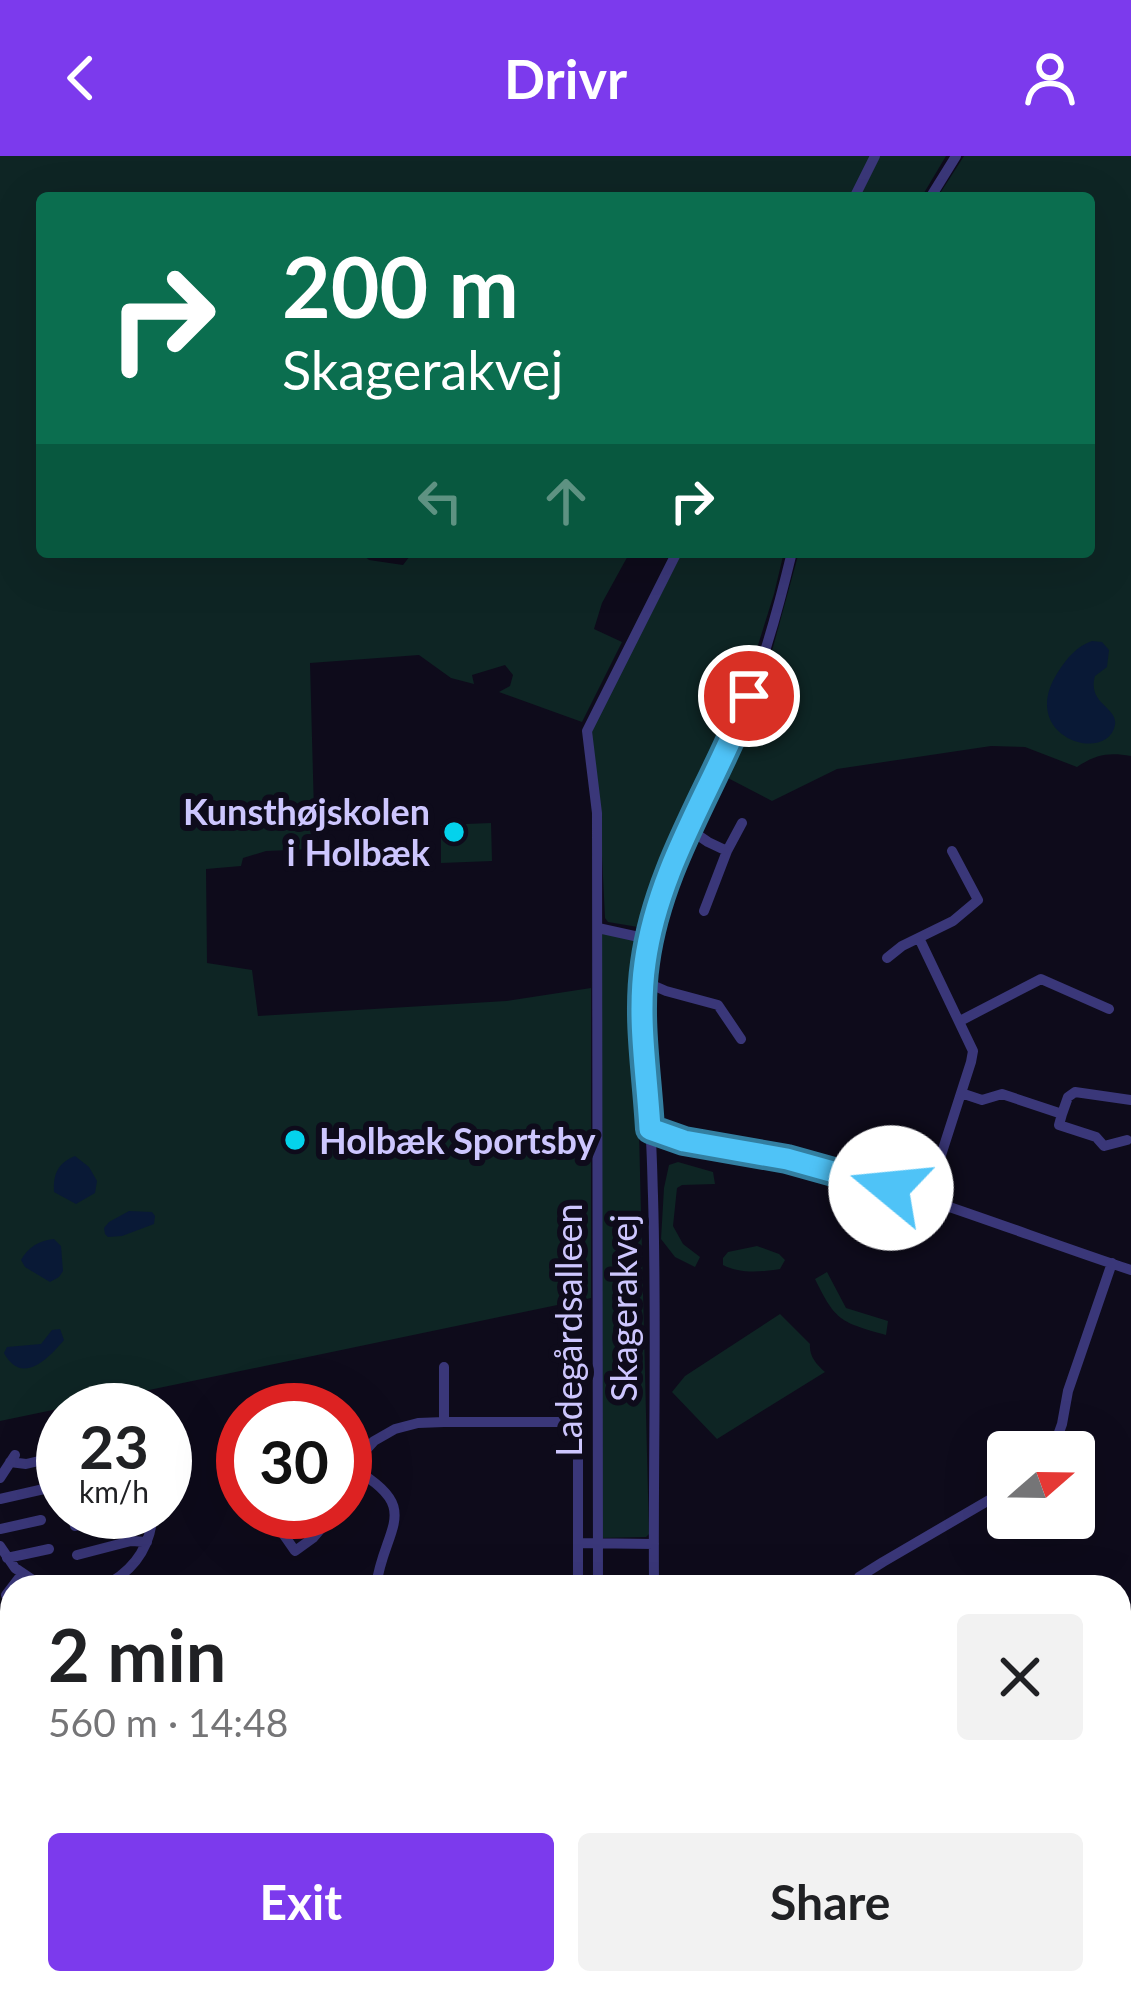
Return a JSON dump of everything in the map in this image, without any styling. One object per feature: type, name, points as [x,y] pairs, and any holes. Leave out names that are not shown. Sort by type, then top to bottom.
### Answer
[{"type":"street","points":[[857,192],[875,156]]},
{"type":"street","points":[[934,192],[956,156]]},
{"type":"street","name":"Ladegårdsalleen","points":[[598,1575],[597,813],[587,730],[673,558]]},
{"type":"street","name":"Skagerakvej","points":[[654,1575],[651,1149],[643,981],[662,891],[759,669],[790,558]]},
{"type":"street","points":[[704,911],[742,823]]},
{"type":"street","points":[[687,833],[727,851]]},
{"type":"street","points":[[887,958],[953,921],[978,900],[952,851]]},
{"type":"street","points":[[598,928],[649,939]]},
{"type":"street","points":[[919,938],[973,1051],[926,1200]]},
{"type":"street","points":[[960,1021],[1041,979],[1109,1009]]},
{"type":"street","points":[[643,981],[718,1005],[741,1039]]},
{"type":"street","points":[[642,996],[666,991]]},
{"type":"street","points":[[1127,1140],[1104,1146],[1096,1137],[1059,1125],[1067,1096],[1075,1091],[1131,1100]]},
{"type":"street","points":[[962,1093],[982,1100],[1002,1094],[1062,1114]]},
{"type":"street","points":[[650,1129],[684,1141],[787,1159],[926,1200],[1131,1270]]},
{"type":"street","points":[[651,1149],[684,1141]]},
{"type":"street","points":[[1060,1431],[1068,1391],[1112,1263]]},
{"type":"street","points":[[578,1348],[578,1575]]},
{"type":"street","points":[[444,1422],[445,1367]]},
{"type":"street","points":[[372,1444],[391,1431],[418,1423],[578,1422]]},
{"type":"street","points":[[0,1478],[12,1459],[36,1462]]},
{"type":"street","points":[[372,1479],[388,1492],[395,1519],[379,1575]]},
{"type":"street","points":[[0,1499],[36,1491]]},
{"type":"street","points":[[862,1575],[987,1501]]},
{"type":"street","points":[[0,1529],[36,1521]]},
{"type":"street","points":[[120,1575],[148,1539]]},
{"type":"street","points":[[287,1539],[296,1551],[312,1539]]},
{"type":"street","points":[[77,1555],[130,1541],[147,1542]]},
{"type":"street","points":[[578,1543],[654,1544]]},
{"type":"street","points":[[3,1552],[50,1549]]},
{"type":"street","points":[[3,1552],[22,1574]]},
{"type":"street","points":[[823,1995],[867,1995]]},
{"type":"green space","points":[[0,156],[871,156],[853,192],[36,192],[36,558],[367,558],[403,565],[408,558],[627,558],[602,603],[594,629],[622,642],[582,722],[499,692],[510,686],[513,675],[505,665],[472,675],[474,684],[451,678],[419,655],[310,663],[315,849],[266,851],[243,858],[241,866],[206,869],[207,963],[252,970],[258,1016],[506,1001],[591,988],[591,1298],[183,1383],[36,1383],[36,1414],[0,1421]]},
{"type":"green space","points":[[879,156],[946,156],[925,192],[860,192]]},
{"type":"green space","points":[[964,156],[1131,156],[1131,756],[1103,755],[1077,767],[1025,747],[991,746],[837,769],[772,801],[724,776],[764,680],[797,558],[1095,558],[1095,192],[941,192]]},
{"type":"green space","points":[[677,558],[783,558],[743,693],[673,839],[638,927],[605,918],[600,814],[589,742],[594,723]]},
{"type":"green space","points":[[491,823],[492,861],[441,863],[441,825]]},
{"type":"green space","points":[[603,933],[633,939],[640,947],[629,1036],[639,1132],[646,1537],[601,1538]]},
{"type":"green space","points":[[678,1162],[713,1172],[715,1184],[677,1188],[673,1226],[683,1244],[700,1257],[695,1267],[675,1257],[661,1239],[669,1165]]},
{"type":"green space","points":[[757,1246],[785,1260],[780,1269],[744,1271],[723,1265],[728,1252]]},
{"type":"green space","points":[[827,1272],[846,1308],[888,1321],[886,1335],[849,1323],[835,1312],[815,1279]]},
{"type":"green space","points":[[780,1314],[810,1344],[814,1360],[825,1372],[717,1439],[672,1392],[685,1376]]},
{"type":"water","points":[[1092,641],[1102,642],[1109,650],[1107,667],[1095,676],[1094,685],[1115,725],[1109,737],[1082,743],[1055,728],[1048,713],[1048,695],[1069,657]]},
{"type":"water","points":[[75,1156],[97,1181],[95,1193],[76,1204],[54,1192],[58,1170]]},
{"type":"water","points":[[129,1211],[152,1212],[154,1224],[108,1237],[104,1228]]},
{"type":"water","points":[[54,1239],[61,1246],[63,1271],[50,1282],[21,1260],[35,1245]]},
{"type":"water","points":[[60,1329],[64,1340],[35,1366],[19,1368],[4,1353],[7,1347],[41,1344],[52,1330]]},
{"type":"place","name":"Kunsthøjskolen i Holbæk","points":[[454,832]]},
{"type":"place","name":"Holbæk Sportsby","points":[[295,1140]]},
{"type":"route","points":[[749,696],[671,867],[649,939],[641,1024],[650,1129],[891,1188]]}]
